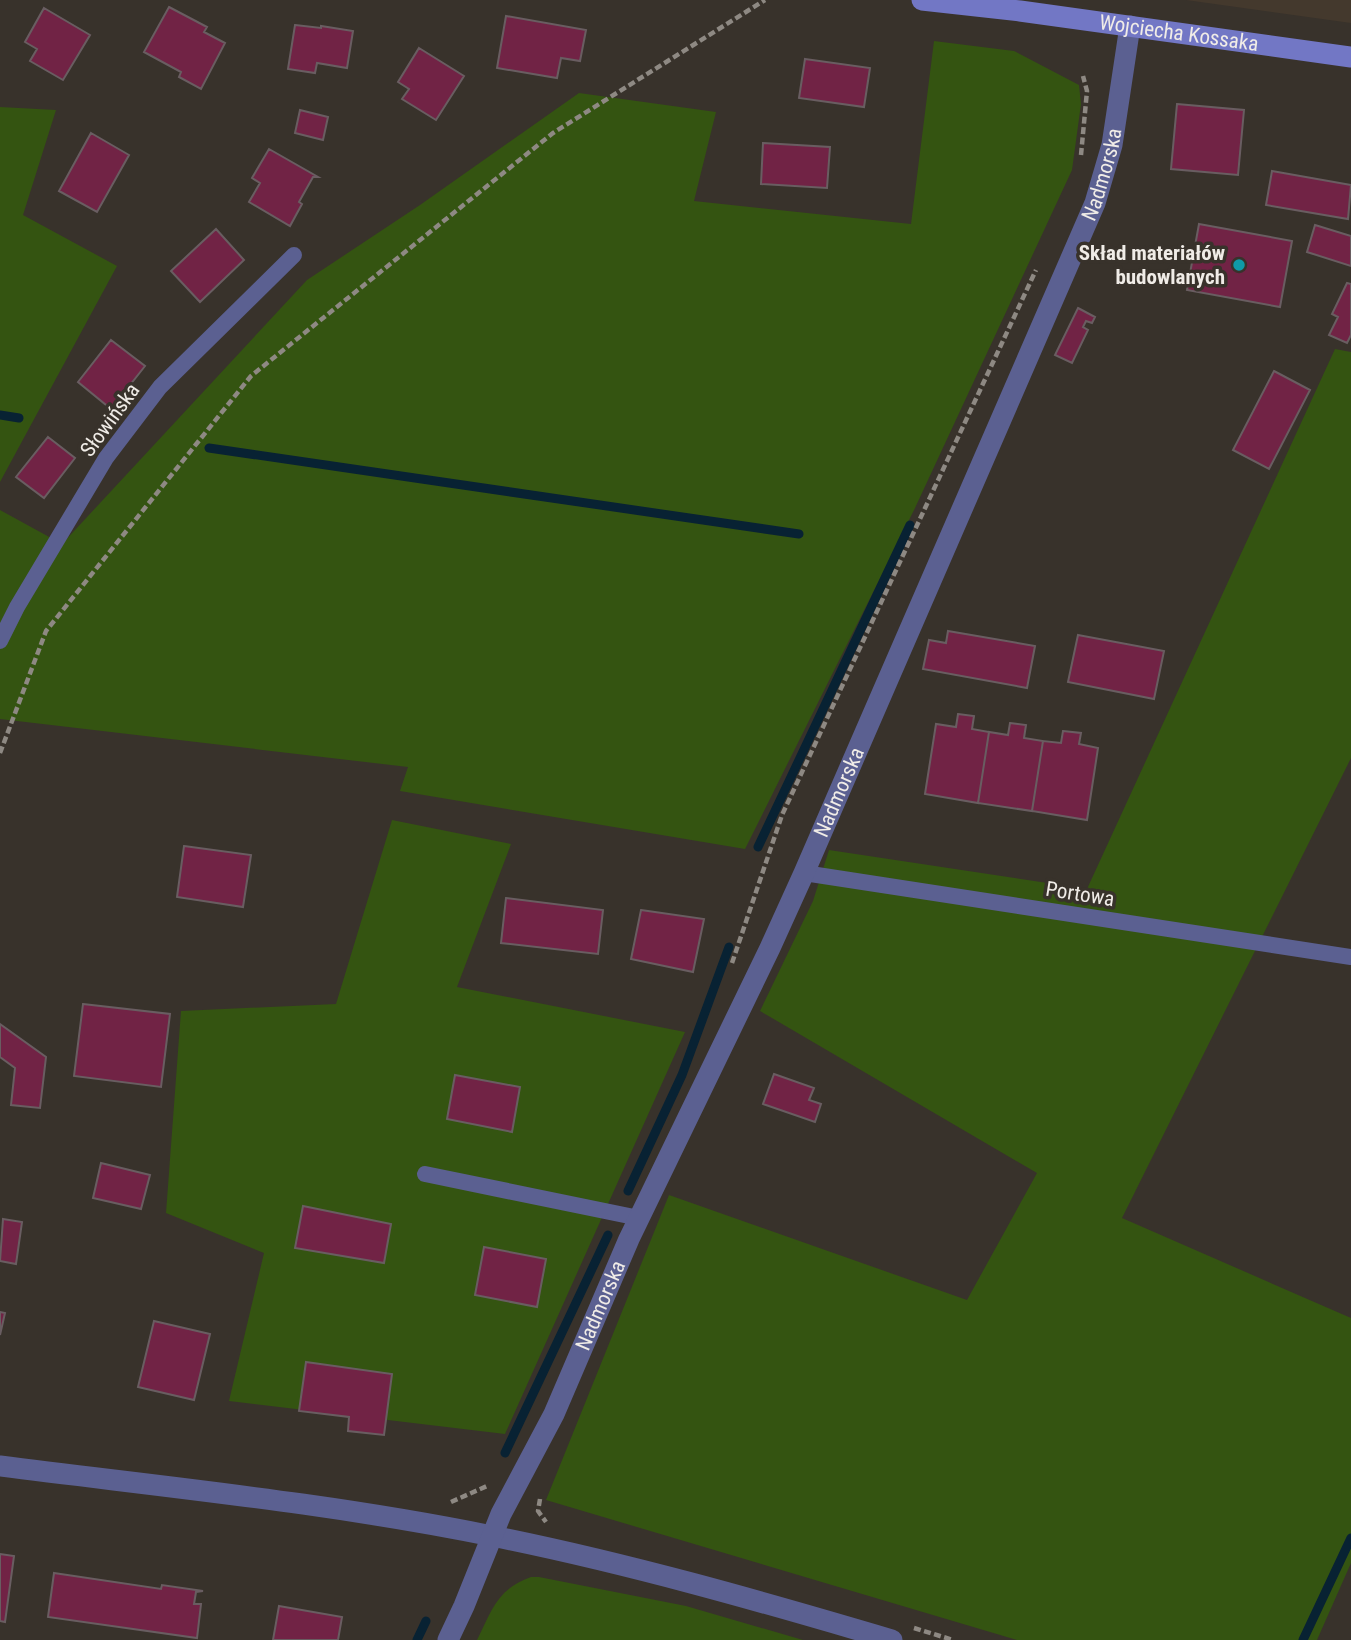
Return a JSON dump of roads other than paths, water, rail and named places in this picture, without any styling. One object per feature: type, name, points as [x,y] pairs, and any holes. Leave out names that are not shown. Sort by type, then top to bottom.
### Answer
[{"type":"main road","name":"Wojciecha Kossaka","points":[[922,0],[1351,57]]},
{"type":"street","name":"Nadmorska","points":[[448,1640],[492,1536],[554,1414],[639,1218],[804,873],[1095,203],[1112,145],[1130,26]]},
{"type":"street","points":[[0,1466],[335,1509],[492,1536],[758,1600],[891,1640]]},
{"type":"lane","name":"Słowińska","points":[[0,641],[17,607],[106,458],[160,387],[294,255]]},
{"type":"lane","name":"Portowa","points":[[804,873],[1351,957]]},
{"type":"lane","points":[[425,1174],[639,1218]]},
{"type":"waterway","points":[[0,415],[19,418]]},
{"type":"waterway","points":[[209,448],[799,534]]},
{"type":"waterway","points":[[758,847],[910,525]]},
{"type":"waterway","points":[[628,1191],[682,1075],[729,947]]},
{"type":"waterway","points":[[505,1453],[608,1235]]},
{"type":"waterway","points":[[1303,1640],[1351,1538]]},
{"type":"waterway","points":[[417,1640],[426,1621]]},
{"type":"place","name":"Skład materiałów budowlanych","points":[[1239,265]]}]
